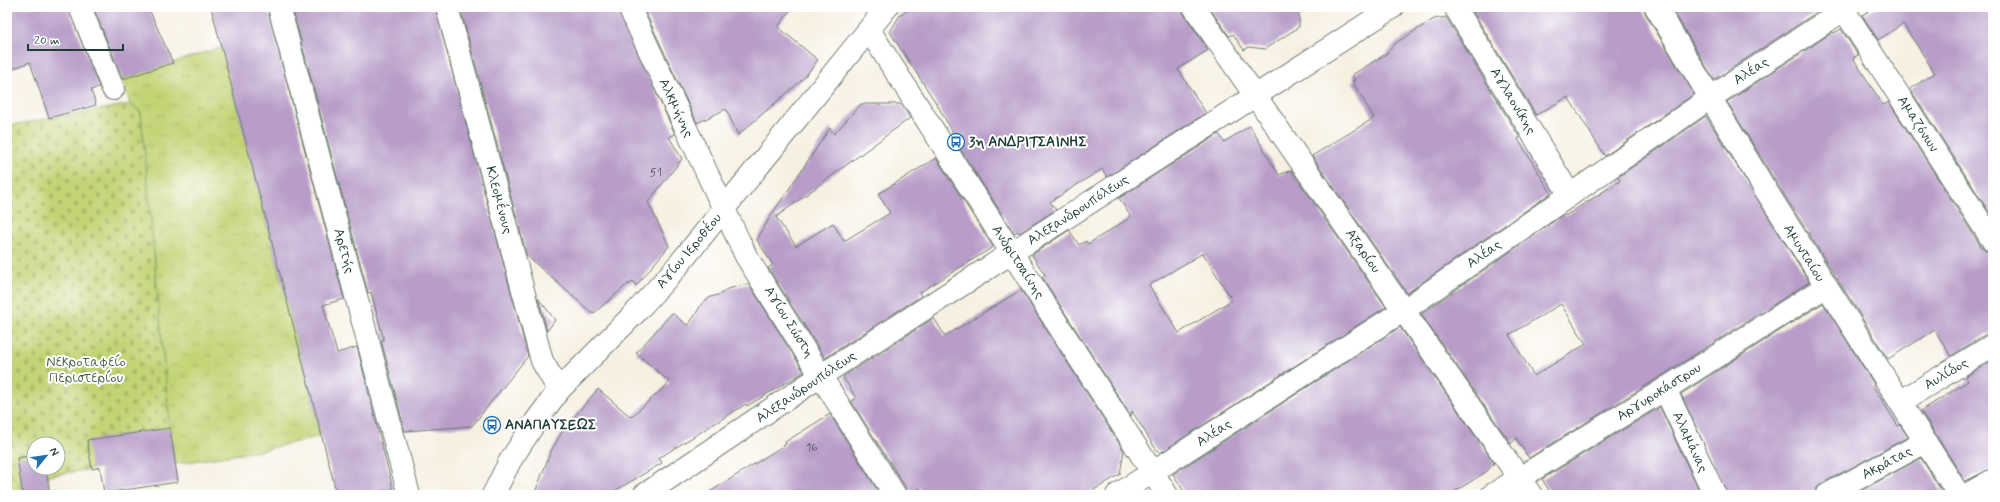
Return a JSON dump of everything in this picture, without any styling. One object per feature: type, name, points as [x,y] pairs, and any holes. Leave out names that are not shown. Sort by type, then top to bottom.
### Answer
[{"type":"street","points":[[80,7],[113,89]]},
{"type":"street","name":"Αρετής","points":[[279,7],[410,495]]},
{"type":"street","name":"Κλεομένους","points":[[447,7],[542,361],[559,390]]},
{"type":"street","name":"Αλκμήνης","points":[[629,7],[723,209]]},
{"type":"street","name":"Αγίου Ιεροθέου","points":[[494,495],[510,461],[536,421],[559,390],[638,311],[676,268],[887,7]]},
{"type":"street","name":"Αξαρίου","points":[[1194,7],[1526,487]]},
{"type":"street","name":"Αλεξανδρουπόλεως","points":[[644,495],[822,375],[1393,7]]},
{"type":"street","name":"Αγλαονίκης","points":[[1455,7],[1570,195]]},
{"type":"street","name":"Αμυνταίου","points":[[1656,7],[1825,287],[1959,495]]},
{"type":"street","name":"Αλέας","points":[[1117,495],[1404,310],[1710,98],[1845,8]]},
{"type":"street","name":"Αμαζόνων","points":[[1845,8],[1993,241]]},
{"type":"street","name":"Ανδριτσαίνης","points":[[869,30],[1167,495]]},
{"type":"street","name":"Αγίου Σώστη","points":[[723,209],[746,256],[822,375],[895,495]]},
{"type":"street","name":"Αργυροκάστρου","points":[[1492,495],[1526,487],[1665,389],[1825,287]]},
{"type":"street","name":"Αυλίδος","points":[[1900,402],[1993,346]]},
{"type":"street","name":"Αλαμάνας","points":[[1665,389],[1715,495]]},
{"type":"street","name":"Ακράτας","points":[[1827,495],[1925,442]]},
{"type":"street","points":[[1966,495],[1993,480]]},
{"type":"green space","points":[[222,47],[321,436],[259,451],[175,464],[170,428],[141,112],[130,104],[122,79]]},
{"type":"green space","name":"Νεκροταφείο Περιστερίου","points":[[130,104],[141,112],[170,428],[174,456],[66,473],[66,436],[26,436],[26,476],[47,476],[50,495],[7,495],[7,126]]},
{"type":"building","points":[[7,7],[68,7],[99,87],[91,90],[96,105],[49,118],[30,62],[7,71]]},
{"type":"building","points":[[93,7],[148,7],[173,63],[123,79]]},
{"type":"building","points":[[211,7],[267,7],[344,299],[323,305],[337,353],[357,347],[393,489],[357,495],[337,495]]},
{"type":"building","points":[[292,7],[435,7],[528,356],[472,426],[405,431],[381,340],[384,340],[371,292],[368,293]]},
{"type":"building","points":[[460,7],[617,7],[675,134],[669,137],[682,159],[648,202],[669,246],[636,286],[633,281],[629,285],[629,283],[593,314],[527,256]]},
{"type":"building","points":[[643,7],[793,7],[778,27],[818,60],[802,80],[738,135],[726,109],[697,123]]},
{"type":"building","points":[[913,7],[1182,7],[1184,14],[1208,50],[1178,69],[1206,113],[1107,177],[1102,169],[1050,202],[1056,210],[1019,233],[1018,231],[1014,233],[957,144],[959,143],[936,103],[890,32],[900,15]]},
{"type":"building","points":[[1209,7],[1299,7],[1299,27],[1265,49],[1249,47],[1244,50],[1233,34],[1229,36]]},
{"type":"building","points":[[1470,7],[1644,7],[1645,13],[1694,94],[1605,156],[1568,97],[1536,115]]},
{"type":"building","points":[[1671,7],[1818,7],[1820,10],[1714,80]]},
{"type":"building","points":[[1876,7],[1993,7],[1993,218],[1910,89],[1935,73],[1903,24],[1878,40],[1862,15]]},
{"type":"building","points":[[1446,17],[1520,138],[1518,139],[1551,193],[1407,293],[1312,156],[1374,118],[1352,81],[1355,80],[1352,75],[1386,54],[1397,42],[1434,19]]},
{"type":"building","points":[[1841,29],[1858,55],[1853,58],[1883,105],[1889,102],[1982,248],[1987,252],[1993,253],[1993,333],[1986,334],[1951,356],[1935,330],[1888,359],[1727,102],[1833,32],[1834,33]]},
{"type":"building","points":[[861,104],[901,104],[910,118],[776,217],[796,246],[833,223],[844,241],[890,213],[878,194],[936,158],[993,247],[919,293],[921,296],[825,358],[768,268],[773,265],[757,240],[770,217],[830,128],[834,134]]},
{"type":"building","points":[[1706,116],[1809,282],[1529,458],[1516,438],[1511,444],[1421,314],[1564,214],[1565,216],[1620,181],[1618,177]],"holes":[[[1561,304],[1586,344],[1534,376],[1509,335]]]},
{"type":"building","points":[[1250,126],[1279,175],[1291,170],[1386,307],[1160,453],[1158,450],[1157,451],[1132,411],[1131,416],[1042,277],[1045,275],[1032,255],[1069,230],[1079,245],[1086,241],[1088,244],[1131,217],[1119,198],[1219,134],[1224,142]],"holes":[[[1203,253],[1232,300],[1179,333],[1149,285]]]},
{"type":"building","points":[[749,284],[804,372],[747,406],[746,404],[659,458],[662,463],[608,495],[534,495],[551,451],[565,427],[598,389],[631,417],[670,382],[636,353],[672,313],[688,326],[703,302],[711,297],[721,294],[727,289]]},
{"type":"building","points":[[1021,290],[1124,451],[1120,474],[1086,495],[924,495],[920,488],[907,495],[906,488],[851,401],[856,398],[843,377],[934,318],[945,336]]},
{"type":"building","points":[[538,298],[555,320],[547,331]]},
{"type":"building","points":[[1823,303],[1874,384],[1873,386],[1898,426],[1900,425],[1908,437],[1821,484],[1816,489],[1815,495],[1727,495],[1681,394]]},
{"type":"building","points":[[1400,327],[1494,463],[1486,472],[1449,495],[1186,495],[1173,474]]},
{"type":"building","points":[[1993,360],[1993,468],[1965,481],[1921,411],[1968,381],[1965,377]]},
{"type":"building","points":[[1660,407],[1701,495],[1552,495],[1542,479]]},
{"type":"building","points":[[830,414],[880,495],[705,495],[786,444],[785,442]]},
{"type":"building","points":[[170,428],[178,482],[104,493],[100,467],[92,469],[87,440]]},
{"type":"building","points":[[26,456],[26,476],[47,476],[50,495],[23,495],[17,458]]},
{"type":"building","points":[[1921,458],[1944,495],[1853,495]]},
{"type":"place","name":"3η ΑΝΔΡΙΤΣΑΙΝΗΣ","points":[[956,142]]},
{"type":"place","name":"ΑΝΑΠΑΥΣΕΩΣ","points":[[492,425]]}]
